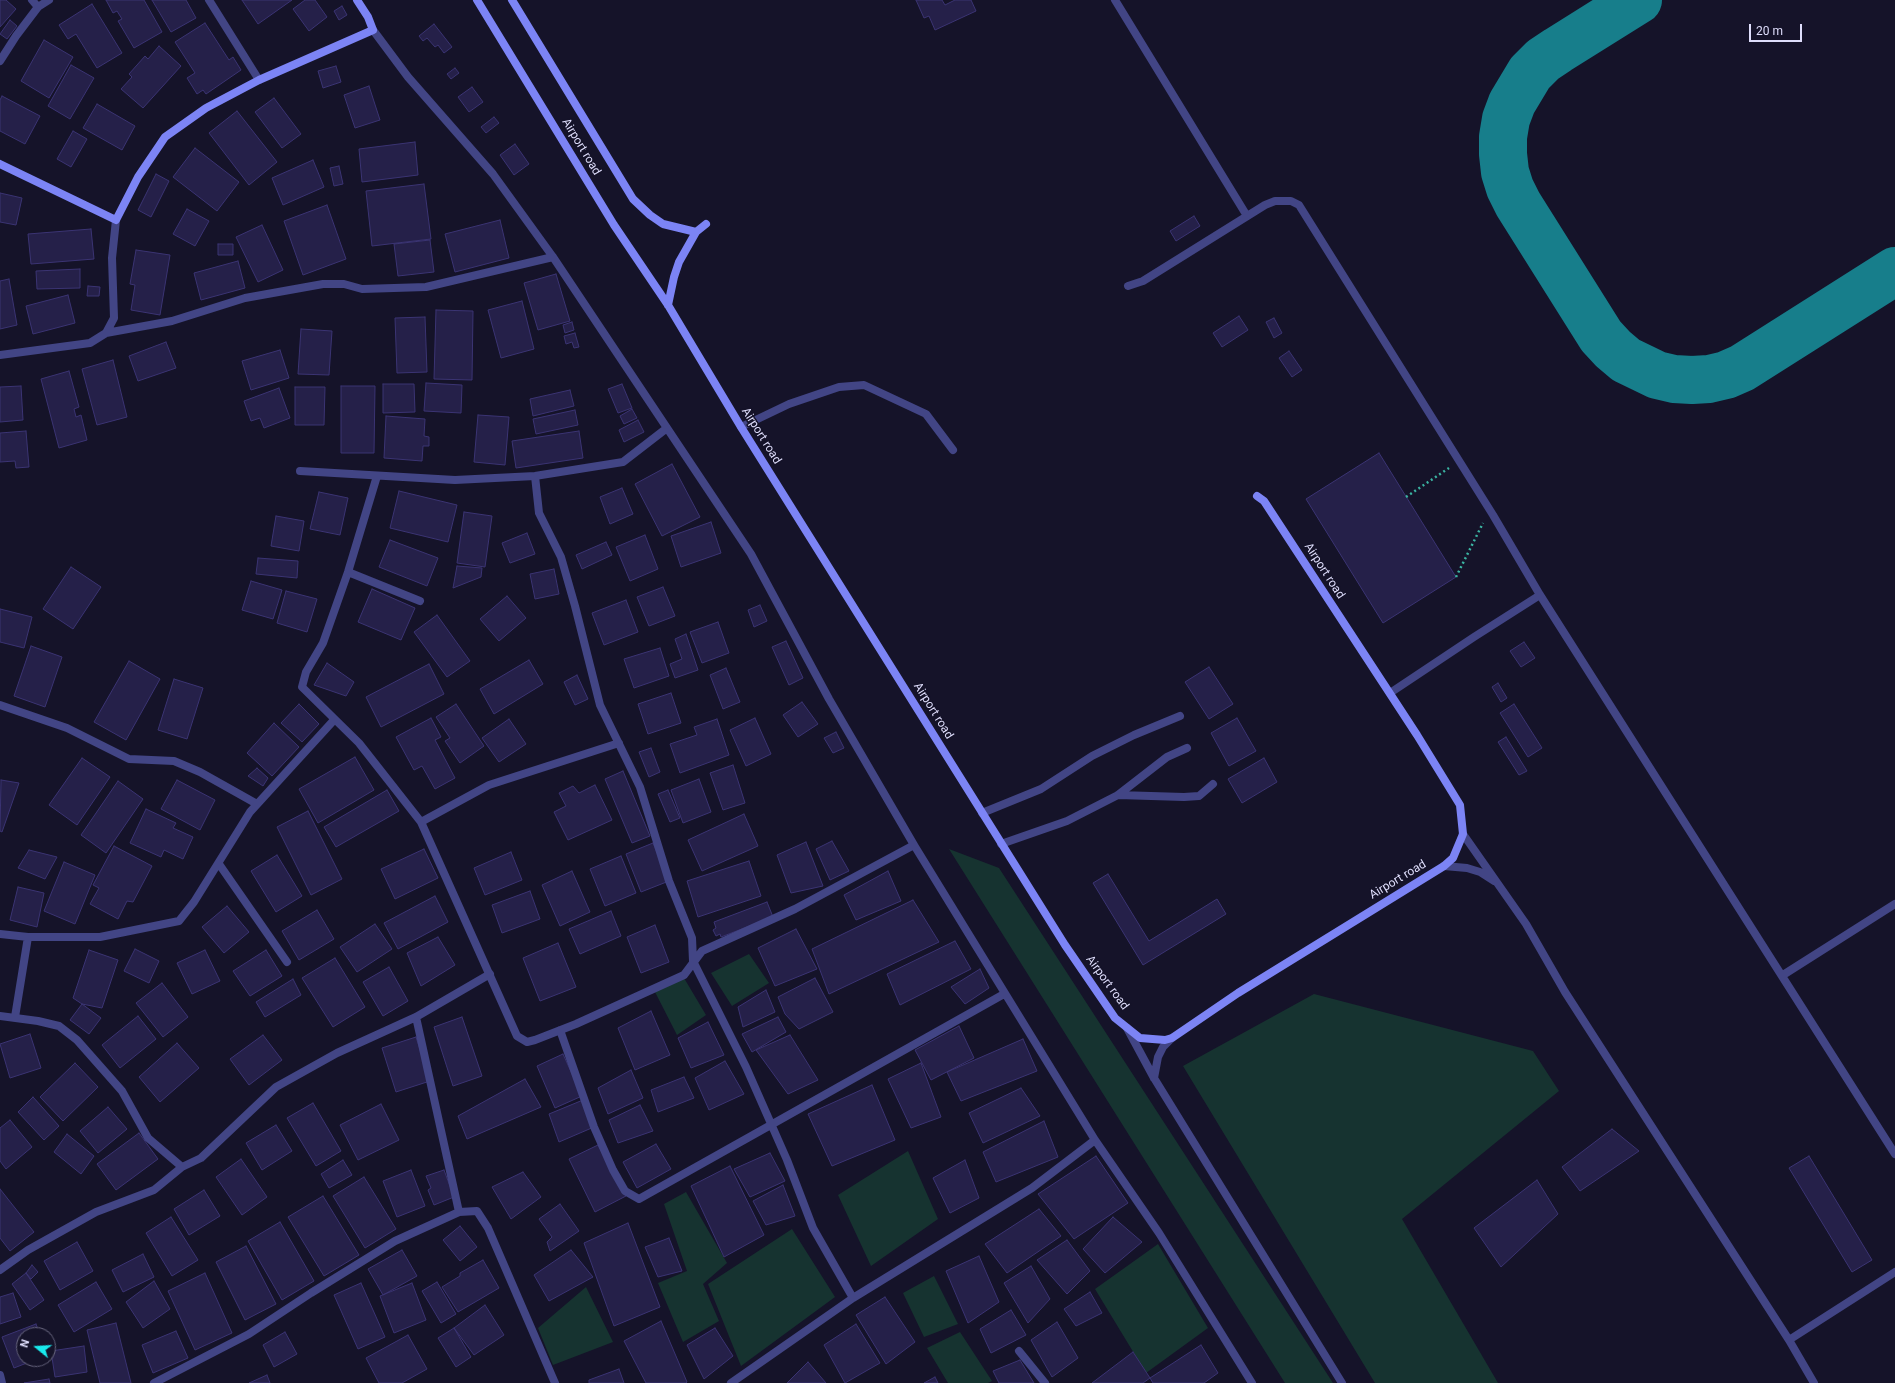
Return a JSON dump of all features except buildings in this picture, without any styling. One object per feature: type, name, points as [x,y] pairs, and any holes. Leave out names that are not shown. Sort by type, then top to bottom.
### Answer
[{"type":"main road","points":[[0,164],[116,220],[138,177],[165,137],[206,108],[259,80],[373,30],[368,17],[357,0]]},
{"type":"main road","name":"Airport road","points":[[476,0],[614,225],[668,305],[741,427],[1001,844],[1115,1018],[1140,1038],[1165,1040],[1172,1038],[1238,993],[1444,866],[1453,858],[1463,834],[1460,805],[1390,694],[1264,501],[1257,496]]},
{"type":"main road","name":"Airport road","points":[[512,0],[633,199],[650,215],[663,224],[696,232]]},
{"type":"main road","points":[[668,305],[679,262],[696,232],[706,224]]},
{"type":"street","points":[[32,0],[38,7]]},
{"type":"street","points":[[0,61],[16,36],[38,7],[48,0]]},
{"type":"street","points":[[208,0],[259,80]]},
{"type":"street","points":[[1115,0],[1247,216]]},
{"type":"street","points":[[373,30],[408,77],[494,174],[553,257],[751,554],[829,700],[1004,994],[1095,1140],[1159,1232],[1252,1383]]},
{"type":"street","points":[[1128,286],[1143,281],[1247,216],[1275,201],[1291,201],[1299,205],[1459,463],[1493,515],[1540,595],[1895,1154]]},
{"type":"street","points":[[106,333],[114,318],[112,258],[116,220]]},
{"type":"street","points":[[0,355],[90,342],[106,333],[172,321],[245,298],[323,284],[344,284],[362,289],[426,287],[553,257]]},
{"type":"street","points":[[741,427],[789,404],[839,387],[864,385],[926,414],[953,450]]},
{"type":"street","points":[[300,471],[455,480],[535,476],[622,462],[667,428]]},
{"type":"street","points":[[377,476],[348,572],[323,643],[306,672],[302,687],[359,744],[422,822],[517,1036],[528,1042],[560,1030],[684,975],[702,950],[795,909],[914,845]]},
{"type":"street","points":[[535,476],[539,513],[561,557],[600,705],[640,787],[669,881],[692,938],[693,962],[746,1067],[787,1160],[813,1228],[853,1298]]},
{"type":"street","points":[[348,572],[420,601]]},
{"type":"street","points":[[1390,694],[1474,637],[1540,595]]},
{"type":"street","points":[[0,706],[67,728],[129,759],[174,761],[200,772],[257,804]]},
{"type":"street","points":[[982,813],[1041,789],[1099,753],[1134,735],[1180,716]]},
{"type":"street","points":[[0,934],[28,937],[100,937],[179,921],[194,902],[250,812],[334,720]]},
{"type":"street","points":[[422,822],[490,785],[619,743]]},
{"type":"street","points":[[1001,844],[1067,821],[1118,795],[1166,757],[1188,748]]},
{"type":"street","points":[[1118,795],[1199,796],[1212,784]]},
{"type":"street","points":[[1463,834],[1526,924],[1565,992],[1789,1340],[1814,1383]]},
{"type":"street","points":[[218,864],[287,962]]},
{"type":"street","points":[[1444,866],[1466,868],[1480,872],[1496,882],[1526,924]]},
{"type":"street","points":[[1783,976],[1895,904]]},
{"type":"street","points":[[15,1017],[28,937]]},
{"type":"street","points":[[0,1270],[28,1250],[96,1212],[154,1190],[182,1167],[201,1158],[276,1086],[337,1053],[416,1017],[490,974]]},
{"type":"street","points":[[560,1030],[594,1127],[613,1170],[625,1191],[639,1199],[770,1124],[1004,994]]},
{"type":"street","points":[[0,1016],[15,1017],[59,1026],[77,1040],[122,1091],[148,1138],[182,1167]]},
{"type":"street","points":[[416,1017],[459,1212]]},
{"type":"street","points":[[1127,1027],[1154,1078],[1342,1383]]},
{"type":"street","points":[[1154,1078],[1158,1057],[1163,1047],[1172,1038]]},
{"type":"street","points":[[731,1383],[853,1298],[1032,1188],[1095,1140]]},
{"type":"street","points":[[154,1383],[249,1334],[311,1293],[395,1241],[459,1212],[477,1211],[488,1228],[555,1383]]},
{"type":"street","points":[[1789,1340],[1895,1272]]},
{"type":"street","points":[[1018,1351],[1045,1383]]},
{"type":"street","points":[[0,1375],[2,1383]]},
{"type":"path","points":[[1406,497],[1459,463]]},
{"type":"path","points":[[1456,577],[1484,521],[1493,515]]},
{"type":"green space","points":[[949,849],[999,868],[1333,1383],[1285,1383]]},
{"type":"green space","points":[[749,954],[769,983],[732,1006],[711,973]]},
{"type":"green space","points":[[684,978],[706,1015],[677,1035],[655,992]]},
{"type":"green space","points":[[1314,994],[1533,1051],[1559,1091],[1402,1219],[1498,1383],[1375,1383],[1183,1066]]},
{"type":"green space","points":[[908,1151],[938,1219],[871,1266],[838,1195]]},
{"type":"green space","points":[[686,1192],[727,1263],[703,1284],[719,1321],[683,1342],[658,1283],[687,1271],[664,1204]]},
{"type":"green space","points":[[792,1229],[835,1297],[741,1366],[708,1284]]},
{"type":"green space","points":[[1158,1244],[1208,1328],[1146,1373],[1095,1289]]},
{"type":"green space","points":[[934,1276],[958,1324],[924,1337],[903,1293]]},
{"type":"green space","points":[[586,1287],[613,1342],[553,1365],[538,1328]]},
{"type":"green space","points":[[960,1332],[992,1381],[988,1383],[948,1383],[927,1348]]},
{"type":"taxiway","points":[[1638,0],[1543,60],[1530,73],[1512,103],[1506,119],[1503,137],[1505,172],[1510,188],[1518,204],[1601,336],[1613,349],[1626,360],[1657,375],[1674,379],[1709,379],[1726,375],[1742,368],[1895,271]]}]
